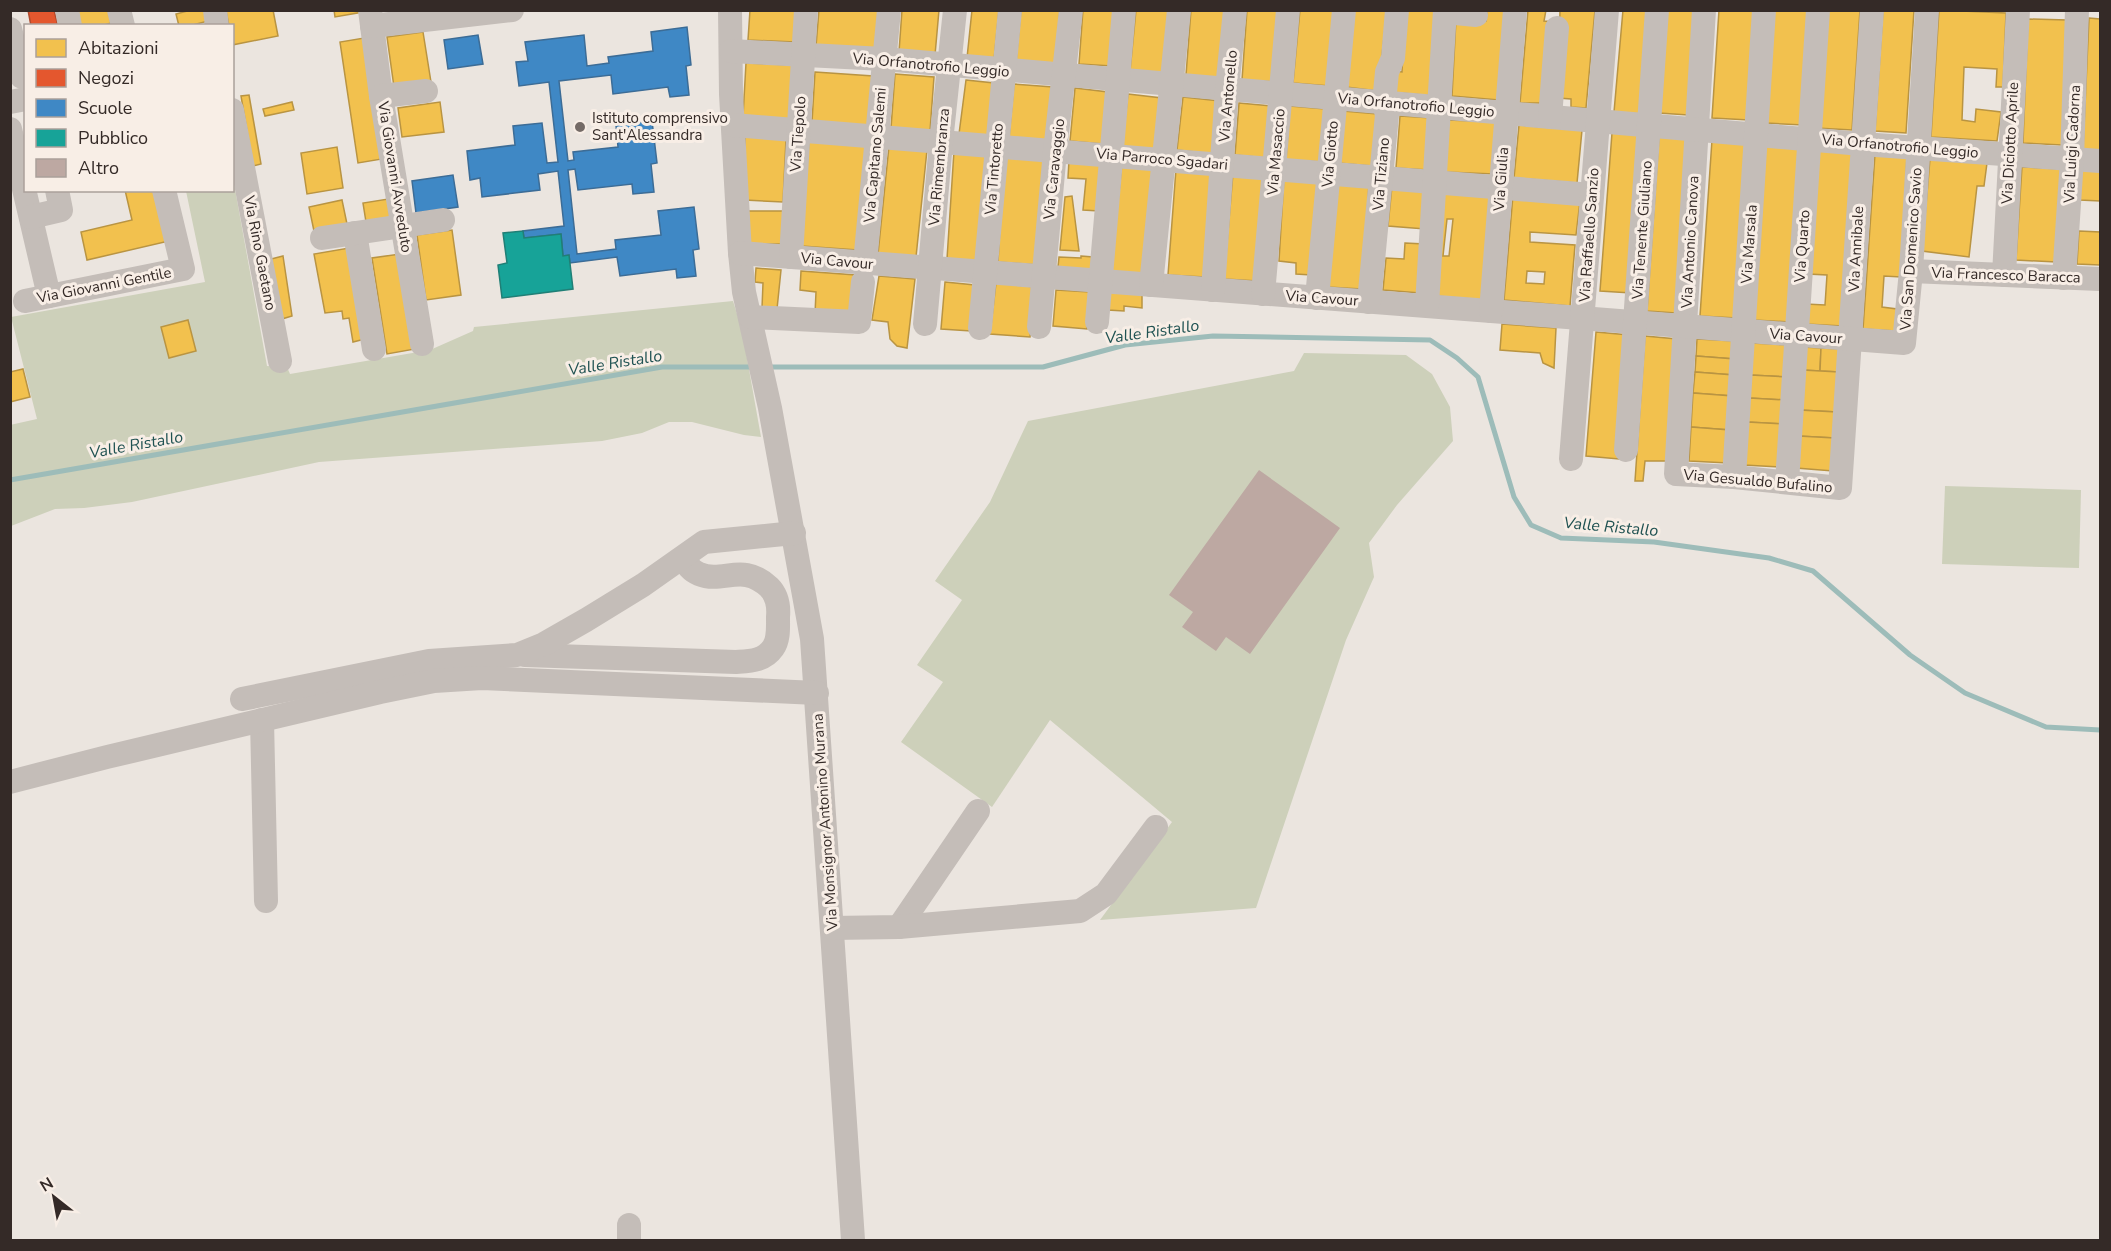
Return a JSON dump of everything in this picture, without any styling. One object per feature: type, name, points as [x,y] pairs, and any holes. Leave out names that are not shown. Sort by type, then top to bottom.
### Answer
[{"type":"street","points":[[371,18],[512,10]]},
{"type":"street","points":[[730,10],[740,253],[744,292],[752,322]]},
{"type":"street","name":"Via Tiepolo","points":[[790,257],[806,10]]},
{"type":"street","name":"Via Capitano Salemi","points":[[752,322],[859,322],[889,10]]},
{"type":"street","name":"Via Rimembranza","points":[[925,324],[955,10]]},
{"type":"street","name":"Via Tintoretto","points":[[980,328],[1010,10]]},
{"type":"street","name":"Via Caravaggio","points":[[1040,327],[1055,152],[1071,10]]},
{"type":"street","points":[[1097,322],[1124,10]]},
{"type":"street","points":[[1151,285],[1179,10]]},
{"type":"street","name":"Via Antonello","points":[[1213,290],[1235,10]]},
{"type":"street","name":"Via Masaccio","points":[[1263,294],[1288,10]]},
{"type":"street","name":"Via Giotto","points":[[1317,298],[1344,10]]},
{"type":"street","name":"Via Tiziano","points":[[1369,302],[1387,115],[1384,103],[1387,72],[1393,58],[1397,10]]},
{"type":"street","name":"Via Giulia","points":[[1491,311],[1515,10]]},
{"type":"street","name":"Via Raffaello Sanzio","points":[[1571,459],[1607,10]]},
{"type":"street","name":"Via Tenente Giuliano","points":[[1626,450],[1657,10]]},
{"type":"street","name":"Via Antonio Canova","points":[[1676,474],[1704,10]]},
{"type":"street","name":"Via Marsala","points":[[1734,477],[1764,10]]},
{"type":"street","name":"Via Quarto","points":[[1787,482],[1818,10]]},
{"type":"street","name":"Via Annibale","points":[[1840,488],[1872,10]]},
{"type":"street","name":"Via San Domenico Savio","points":[[1904,343],[1911,271],[1927,10]]},
{"type":"street","name":"Via Diciotto Aprile","points":[[2004,275],[2018,10]]},
{"type":"street","name":"Via Luigi Cadorna","points":[[2064,278],[2078,10]]},
{"type":"street","points":[[1427,305],[1445,11],[1476,15]]},
{"type":"street","name":"Via Giovanni Avveduto","points":[[371,18],[381,96],[422,344]]},
{"type":"street","points":[[1550,117],[1557,28]]},
{"type":"street","points":[[10,29],[24,88],[10,102]]},
{"type":"street","name":"Via Orfanotrofio Leggio","points":[[731,51],[884,59],[1862,144],[2100,161]]},
{"type":"street","points":[[381,96],[426,91]]},
{"type":"street","name":"Via Rino Gaetano","points":[[234,120],[280,361]]},
{"type":"street","name":"Via Parroco Sgadari","points":[[733,124],[1592,195]]},
{"type":"street","points":[[10,129],[24,185]]},
{"type":"street","points":[[26,192],[49,296]]},
{"type":"street","points":[[31,217],[61,210],[57,192]]},
{"type":"street","name":"Via Giovanni Gentile","points":[[25,301],[183,269],[164,192]]},
{"type":"street","points":[[322,238],[443,220]]},
{"type":"street","points":[[355,233],[374,349]]},
{"type":"street","name":"Via Cavour","points":[[740,253],[790,257],[864,273],[930,268],[1904,343]]},
{"type":"street","name":"Via Francesco Baracca","points":[[1911,271],[2100,279]]},
{"type":"street","name":"Via Monsignor Antonino Murana","points":[[752,322],[794,533],[812,639],[853,1240]]},
{"type":"street","name":"Via Gesualdo Bufalino","points":[[1676,474],[1734,477],[1840,488]]},
{"type":"street","points":[[517,655],[544,644],[586,620],[704,542],[794,533]]},
{"type":"street","points":[[242,699],[429,661],[517,655],[736,662],[756,660],[768,655],[776,645],[778,629],[779,609],[775,593],[762,581],[748,574],[700,575],[689,568],[683,558]]},
{"type":"street","points":[[10,782],[262,720],[434,681],[482,678],[817,693]]},
{"type":"street","points":[[262,720],[266,901]]},
{"type":"street","points":[[899,927],[978,811]]},
{"type":"street","points":[[832,928],[899,927],[1080,911],[1106,894],[1156,826]]},
{"type":"green space","points":[[234,184],[267,366],[287,367],[290,374],[430,350],[473,331],[474,327],[733,301],[742,330],[761,437],[692,422],[669,422],[642,433],[602,441],[319,462],[132,502],[55,509],[11,526],[10,425],[37,419],[11,317],[205,282],[186,192],[234,192]]},
{"type":"green space","points":[[1304,353],[1406,355],[1432,374],[1450,407],[1453,441],[1397,505],[1369,543],[1374,577],[1346,640],[1256,908],[1100,920],[1172,822],[1050,720],[992,807],[901,742],[943,682],[917,665],[962,600],[935,581],[990,502],[1028,421],[1294,371]]},
{"type":"green space","points":[[1945,486],[2081,490],[2079,568],[1942,564]]},
{"type":"building: Abitazioni","points":[[75,10],[108,10],[111,23],[78,24]]},
{"type":"building: Abitazioni","points":[[191,10],[205,10],[208,21],[197,24],[178,24],[176,14]]},
{"type":"building: Abitazioni","points":[[273,10],[278,36],[234,45],[234,24],[229,24],[226,11]]},
{"type":"building: Abitazioni","points":[[334,10],[363,10],[363,12],[335,17]]},
{"type":"building: Abitazioni","points":[[750,10],[797,10],[795,42],[748,40]]},
{"type":"building: Abitazioni","points":[[819,10],[879,10],[876,50],[816,46]]},
{"type":"building: Abitazioni","points":[[902,10],[939,10],[935,55],[899,52]]},
{"type":"building: Abitazioni","points":[[972,10],[999,10],[994,60],[967,58]]},
{"type":"building: Abitazioni","points":[[1021,10],[1060,10],[1055,65],[1016,61]]},
{"type":"building: Abitazioni","points":[[1083,10],[1116,10],[1112,66],[1079,64]]},
{"type":"building: Abitazioni","points":[[1136,10],[1170,10],[1164,74],[1130,71]]},
{"type":"building: Abitazioni","points":[[1191,10],[1226,10],[1221,78],[1186,75]]},
{"type":"building: Abitazioni","points":[[1247,10],[1280,10],[1274,82],[1242,80]]},
{"type":"building: Abitazioni","points":[[1300,10],[1337,10],[1330,86],[1293,83]]},
{"type":"building: Abitazioni","points":[[1354,10],[1387,10],[1378,91],[1346,87]]},
{"type":"building: Abitazioni","points":[[1405,10],[1438,10],[1434,96],[1390,92],[1392,71],[1402,72]]},
{"type":"building: Abitazioni","points":[[1487,10],[1505,10],[1499,100],[1452,96],[1456,19],[1486,21]]},
{"type":"building: Abitazioni","points":[[1528,10],[1546,10],[1544,21],[1554,22],[1548,103],[1520,103]]},
{"type":"building: Abitazioni","points":[[1560,10],[1595,10],[1586,108],[1571,107],[1571,99],[1558,98]]},
{"type":"building: Abitazioni","points":[[1623,10],[1649,10],[1640,114],[1614,112]]},
{"type":"building: Abitazioni","points":[[1666,10],[1694,10],[1688,115],[1659,113]]},
{"type":"building: Abitazioni","points":[[1719,10],[1757,10],[1749,120],[1712,118]]},
{"type":"building: Abitazioni","points":[[1773,10],[1811,10],[1803,125],[1766,123]]},
{"type":"building: Abitazioni","points":[[1824,10],[1860,10],[1852,130],[1816,128]]},
{"type":"building: Abitazioni","points":[[1883,10],[1914,10],[1906,133],[1875,131]]},
{"type":"building: Abitazioni","points":[[1939,10],[2006,13],[2003,87],[1996,87],[1997,69],[1964,67],[1962,120],[1975,122],[1976,109],[2001,112],[1997,141],[1931,137]]},
{"type":"building: Abitazioni","points":[[2089,18],[2100,19],[2100,151],[2083,150]]},
{"type":"building: Abitazioni","points":[[2028,19],[2067,20],[2062,145],[2023,143]]},
{"type":"building: Abitazioni","points":[[423,32],[431,82],[394,87],[387,37]]},
{"type":"building: Abitazioni","points":[[364,38],[382,159],[358,163],[340,42]]},
{"type":"building: Abitazioni","points":[[746,63],[793,65],[790,120],[743,117]]},
{"type":"building: Abitazioni","points":[[815,72],[873,76],[869,126],[812,122]]},
{"type":"building: Abitazioni","points":[[895,74],[934,77],[930,131],[891,128]]},
{"type":"building: Abitazioni","points":[[966,80],[994,83],[988,137],[959,134]]},
{"type":"building: Abitazioni","points":[[1014,84],[1053,87],[1048,141],[1009,138]]},
{"type":"building: Abitazioni","points":[[1075,88],[1108,92],[1103,144],[1070,141]]},
{"type":"building: Abitazioni","points":[[1128,94],[1162,98],[1156,151],[1122,147]]},
{"type":"building: Abitazioni","points":[[249,95],[261,164],[253,166],[241,96]]},
{"type":"building: Abitazioni","points":[[1183,97],[1220,101],[1214,154],[1177,150]]},
{"type":"building: Abitazioni","points":[[292,102],[294,110],[265,116],[263,109]]},
{"type":"building: Abitazioni","points":[[440,102],[444,132],[402,137],[398,108]]},
{"type":"building: Abitazioni","points":[[1239,103],[1272,106],[1267,158],[1235,155]]},
{"type":"building: Abitazioni","points":[[1290,106],[1326,109],[1323,162],[1286,160]]},
{"type":"building: Abitazioni","points":[[1343,111],[1378,114],[1372,166],[1338,163]]},
{"type":"building: Abitazioni","points":[[1400,116],[1433,118],[1429,170],[1396,168]]},
{"type":"building: Abitazioni","points":[[1448,120],[1496,122],[1494,174],[1445,172]]},
{"type":"building: Abitazioni","points":[[1519,125],[1582,130],[1577,183],[1514,178]]},
{"type":"building: Abitazioni","points":[[1612,133],[1643,135],[1631,293],[1600,291]]},
{"type":"building: Abitazioni","points":[[745,136],[786,139],[783,202],[745,200]]},
{"type":"building: Abitazioni","points":[[1659,137],[1688,139],[1676,313],[1647,311]]},
{"type":"building: Abitazioni","points":[[1712,140],[1750,143],[1737,318],[1700,316]]},
{"type":"building: Abitazioni","points":[[809,141],[866,145],[858,250],[801,246]]},
{"type":"building: Abitazioni","points":[[1765,145],[1802,148],[1790,322],[1754,320]]},
{"type":"building: Abitazioni","points":[[889,146],[927,150],[916,257],[878,254]]},
{"type":"building: Abitazioni","points":[[337,147],[343,188],[307,194],[301,153]]},
{"type":"building: Abitazioni","points":[[1815,150],[1853,152],[1843,326],[1805,324],[1806,304],[1825,305],[1827,275],[1808,274]]},
{"type":"building: Abitazioni","points":[[954,151],[988,153],[980,261],[947,259]]},
{"type":"building: Abitazioni","points":[[1875,154],[1907,156],[1901,277],[1884,276],[1882,307],[1897,309],[1896,331],[1863,329]]},
{"type":"building: Abitazioni","points":[[1004,156],[1045,158],[1038,265],[998,262]]},
{"type":"building: Abitazioni","points":[[1930,159],[1987,163],[1984,186],[1977,186],[1969,257],[1922,251]]},
{"type":"building: Abitazioni","points":[[1069,160],[1102,162],[1099,211],[1083,210],[1086,179],[1068,178]]},
{"type":"building: Abitazioni","points":[[1122,163],[1156,166],[1145,274],[1111,271]]},
{"type":"building: Abitazioni","points":[[2022,167],[2062,169],[2056,262],[2016,260]]},
{"type":"building: Abitazioni","points":[[1176,169],[1213,171],[1205,277],[1168,275]]},
{"type":"building: Abitazioni","points":[[2081,170],[2100,171],[2100,201],[2080,200]]},
{"type":"building: Abitazioni","points":[[1233,173],[1266,176],[1258,281],[1224,279]]},
{"type":"building: Abitazioni","points":[[1284,177],[1320,180],[1311,275],[1296,274],[1296,263],[1279,261]]},
{"type":"building: Abitazioni","points":[[1334,182],[1369,184],[1362,289],[1327,287]]},
{"type":"building: Abitazioni","points":[[1392,186],[1428,190],[1425,229],[1388,226]]},
{"type":"building: Abitazioni","points":[[1444,190],[1492,194],[1484,300],[1435,296]],"holes":[[[1447,219],[1453,219],[1449,256],[1443,256]]]},
{"type":"building: Abitazioni","points":[[125,192],[157,192],[169,241],[87,260],[81,232],[132,220]]},
{"type":"building: Abitazioni","points":[[1513,195],[1580,201],[1576,235],[1530,232],[1530,242],[1575,245],[1570,306],[1504,300]],"holes":[[[1527,271],[1545,272],[1544,284],[1526,283]]]},
{"type":"building: Abitazioni","points":[[1072,196],[1079,251],[1060,250],[1065,197]]},
{"type":"building: Abitazioni","points":[[388,199],[390,218],[366,222],[363,203]]},
{"type":"building: Abitazioni","points":[[342,200],[347,224],[314,231],[309,207]]},
{"type":"building: Abitazioni","points":[[748,211],[783,211],[783,244],[748,244]]},
{"type":"building: Abitazioni","points":[[452,230],[461,295],[426,300],[417,235]]},
{"type":"building: Abitazioni","points":[[2079,231],[2100,232],[2100,265],[2077,264]]},
{"type":"building: Abitazioni","points":[[1405,243],[1424,244],[1420,293],[1383,290],[1386,258],[1404,259]]},
{"type":"building: Abitazioni","points":[[349,248],[365,339],[353,342],[349,318],[343,319],[342,311],[325,313],[314,254]]},
{"type":"building: Abitazioni","points":[[400,254],[415,349],[387,354],[372,258]]},
{"type":"building: Abitazioni","points":[[283,256],[292,316],[282,319],[271,259]]},
{"type":"building: Abitazioni","points":[[1081,256],[1093,257],[1092,270],[1058,267],[1059,257],[1081,258]]},
{"type":"building: Abitazioni","points":[[756,268],[781,270],[777,309],[762,308],[763,283],[755,282]]},
{"type":"building: Abitazioni","points":[[801,271],[856,275],[852,317],[815,314],[816,292],[800,290]]},
{"type":"building: Abitazioni","points":[[879,276],[915,279],[907,348],[897,346],[890,339],[888,322],[872,320]]},
{"type":"building: Abitazioni","points":[[945,282],[975,285],[971,331],[941,329]]},
{"type":"building: Abitazioni","points":[[996,283],[1035,287],[1030,337],[990,334]]},
{"type":"building: Abitazioni","points":[[1056,290],[1090,292],[1087,329],[1053,326]]},
{"type":"building: Abitazioni","points":[[1109,291],[1142,294],[1142,308],[1124,306],[1124,311],[1108,310]]},
{"type":"building: Abitazioni","points":[[188,320],[196,351],[169,358],[161,327]]},
{"type":"building: Abitazioni","points":[[1502,324],[1556,328],[1554,368],[1543,363],[1540,353],[1500,350]]},
{"type":"building: Abitazioni","points":[[1596,332],[1629,335],[1619,459],[1586,456]]},
{"type":"building: Abitazioni","points":[[1645,336],[1677,339],[1668,461],[1645,461],[1643,481],[1635,481]]},
{"type":"building: Abitazioni","points":[[1697,339],[1736,341],[1735,359],[1696,356]]},
{"type":"building: Abitazioni","points":[[1752,343],[1788,345],[1787,377],[1750,375]]},
{"type":"building: Abitazioni","points":[[1803,347],[1821,348],[1820,371],[1802,370]]},
{"type":"building: Abitazioni","points":[[1821,348],[1841,349],[1839,372],[1820,371]]},
{"type":"building: Abitazioni","points":[[1696,356],[1735,359],[1734,375],[1695,372]]},
{"type":"building: Abitazioni","points":[[23,369],[30,397],[10,402],[10,372]]},
{"type":"building: Abitazioni","points":[[1802,370],[1839,372],[1837,412],[1799,410]]},
{"type":"building: Abitazioni","points":[[1695,372],[1734,375],[1733,396],[1693,393]]},
{"type":"building: Abitazioni","points":[[1750,375],[1787,377],[1785,400],[1749,398]]},
{"type":"building: Abitazioni","points":[[1693,393],[1733,396],[1730,430],[1691,427]]},
{"type":"building: Abitazioni","points":[[1749,398],[1785,400],[1784,424],[1747,422]]},
{"type":"building: Abitazioni","points":[[1799,410],[1837,412],[1835,438],[1798,436]]},
{"type":"building: Abitazioni","points":[[1747,422],[1784,424],[1781,467],[1744,465]]},
{"type":"building: Abitazioni","points":[[1691,427],[1730,430],[1728,463],[1689,461]]},
{"type":"building: Abitazioni","points":[[1798,436],[1835,438],[1833,471],[1796,468]]},
{"type":"building: Negozi","points":[[28,10],[54,10],[58,24],[31,24]]},
{"type":"building: Scuole","points":[[687,27],[691,65],[686,66],[689,95],[670,97],[668,87],[613,94],[611,75],[559,81],[568,161],[574,160],[573,152],[618,147],[616,125],[652,121],[657,163],[651,164],[654,192],[633,194],[632,184],[578,190],[575,169],[568,170],[577,254],[616,249],[615,240],[661,235],[658,211],[694,207],[699,249],[693,250],[696,276],[677,278],[676,269],[620,276],[617,257],[570,263],[569,255],[563,256],[561,234],[524,238],[523,231],[564,226],[558,171],[538,174],[540,190],[482,197],[480,178],[470,180],[467,151],[515,145],[513,126],[542,123],[547,163],[558,162],[549,82],[519,86],[516,62],[528,61],[525,42],[584,35],[587,66],[609,63],[608,57],[653,51],[651,32]]},
{"type":"building: Scuole","points":[[478,35],[483,64],[448,69],[444,40]]},
{"type":"building: Scuole","points":[[453,175],[458,207],[416,213],[412,181]]},
{"type":"building: Pubblico","points":[[523,231],[524,238],[561,234],[563,256],[569,255],[573,289],[502,298],[498,265],[507,263],[503,233]]},
{"type":"building: Altro","points":[[1259,470],[1340,528],[1250,654],[1226,637],[1216,651],[1182,627],[1193,612],[1169,595]]},
{"type":"waterway","name":"Valle Ristallo","points":[[767,367],[1043,367],[1125,345],[1213,336],[1430,340],[1457,358],[1478,377],[1514,497],[1531,525],[1561,538],[1654,542],[1769,558],[1813,571],[1910,655],[1965,693],[2046,727],[2100,730]]},
{"type":"waterway","name":"Valle Ristallo","points":[[10,480],[662,367],[755,367]]},
{"type":"place","name":"Istituto comprensivo Sant'Alessandra","points":[[580,127]]}]
